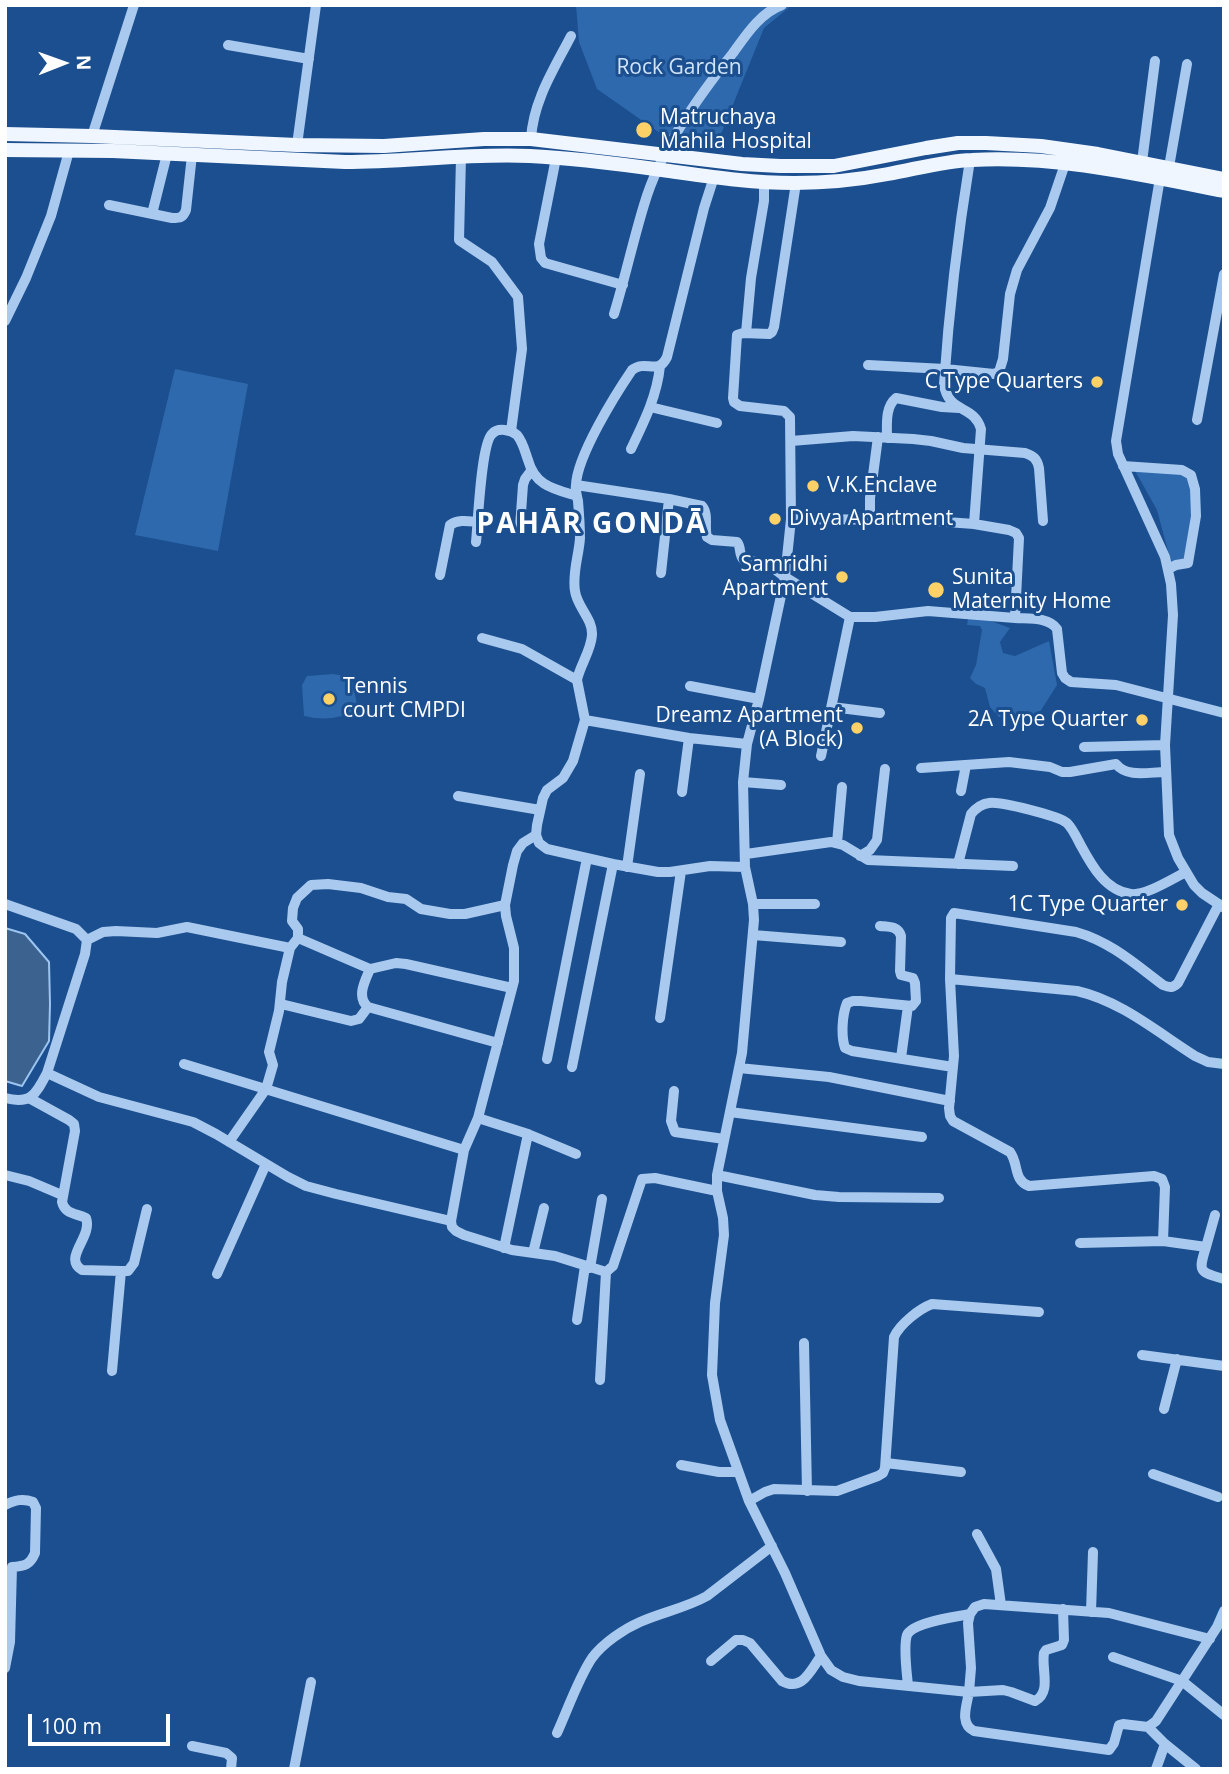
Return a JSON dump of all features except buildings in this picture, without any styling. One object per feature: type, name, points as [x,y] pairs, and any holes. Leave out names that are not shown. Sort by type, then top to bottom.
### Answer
[{"type":"main road","points":[[5,134],[384,146],[484,139],[531,139],[661,163],[714,177],[764,183],[864,178],[970,160],[992,159],[1163,170],[1224,179]]},
{"type":"main road","points":[[5,150],[345,162],[531,156],[661,163],[834,166],[926,148],[986,143],[1066,149],[1142,162],[1224,191]]},
{"type":"street","points":[[92,136],[134,5]]},
{"type":"street","points":[[297,145],[316,5]]},
{"type":"street","points":[[614,314],[644,204],[677,131],[720,68],[757,21],[782,5]]},
{"type":"street","points":[[531,139],[537,104],[572,36]]},
{"type":"street","points":[[228,45],[309,59]]},
{"type":"street","points":[[1142,162],[1154,61]]},
{"type":"street","points":[[1163,1241],[1165,1187],[1162,1179],[1154,1176],[1029,1186],[1022,1183],[1018,1177],[1015,1158],[1010,1152],[953,1121],[950,1116],[954,1042],[950,979],[951,919],[954,913],[957,913],[1090,936],[1116,950],[1163,985],[1174,987],[1222,906],[1194,885],[1178,858],[1169,835],[1165,745],[1173,615],[1171,584],[1165,557],[1123,467],[1116,441],[1163,170],[1188,64]]},
{"type":"street","points":[[5,321],[51,216],[69,151]]},
{"type":"street","points":[[152,214],[167,154]]},
{"type":"street","points":[[109,205],[172,218],[184,216],[192,155]]},
{"type":"street","points":[[461,157],[459,240],[492,262],[518,297],[522,349],[511,431]]},
{"type":"street","points":[[556,158],[539,244],[541,258],[545,263],[623,285]]},
{"type":"street","points":[[970,160],[960,224],[945,369],[946,393],[949,399],[975,417],[981,429],[974,524]]},
{"type":"street","points":[[868,365],[993,374],[999,372],[1003,359],[1010,294],[1017,270],[1050,208],[1065,164]]},
{"type":"street","points":[[631,449],[650,407],[660,366],[667,357],[714,177]]},
{"type":"street","points":[[746,333],[764,183]]},
{"type":"street","points":[[796,183],[774,327],[769,334],[746,333],[739,334],[736,338],[734,402],[740,406],[779,410],[788,414],[791,422],[791,519],[785,577],[747,744],[743,782],[746,867],[753,904],[753,935],[745,1031],[717,1175],[724,1235],[715,1303],[712,1375],[720,1420],[749,1501],[785,1573],[821,1656],[831,1670],[859,1681],[969,1692],[1003,1690],[1035,1701],[1042,1696],[1044,1690],[1044,1653],[1062,1645],[1064,1640],[1063,1609]]},
{"type":"street","points":[[1197,420],[1224,274]]},
{"type":"street","points":[[660,366],[638,366],[632,370],[583,458],[577,491],[580,539],[574,582],[578,603],[591,626],[592,636],[577,680],[584,720],[568,771],[547,790],[543,798],[536,835],[539,843],[547,849],[658,872],[710,866],[746,867]]},
{"type":"street","points":[[870,520],[870,498],[892,401],[896,398],[960,408]]},
{"type":"street","points":[[650,407],[717,423]]},
{"type":"street","points":[[476,542],[481,479],[488,441],[496,431],[511,431],[521,442],[531,471],[543,484],[577,491],[669,499],[702,506],[706,515],[707,537],[712,540],[737,542],[744,560],[768,564],[850,617],[928,611],[1048,621],[1057,629],[1062,673],[1071,682],[1116,685],[1224,713]]},
{"type":"street","points":[[791,440],[882,437],[1025,453],[1037,460],[1043,521]]},
{"type":"street","points":[[1123,467],[1182,470],[1191,475],[1195,489],[1196,516],[1188,563],[1168,569]]},
{"type":"street","points":[[520,527],[525,479],[531,471]]},
{"type":"street","points":[[661,573],[669,499]]},
{"type":"street","points":[[791,519],[919,520],[974,524],[1016,533],[1019,538],[1015,618]]},
{"type":"street","points":[[440,575],[450,526],[460,521],[478,522]]},
{"type":"street","points":[[821,757],[850,617]]},
{"type":"street","points":[[482,638],[522,649],[577,680]]},
{"type":"street","points":[[690,686],[759,699]]},
{"type":"street","points":[[832,708],[880,713]]},
{"type":"street","points":[[584,720],[689,738],[747,744]]},
{"type":"street","points":[[682,792],[689,738]]},
{"type":"street","points":[[1084,747],[1165,745]]},
{"type":"street","points":[[921,768],[1019,762],[1070,772],[1116,764],[1127,773],[1165,772]]},
{"type":"street","points":[[961,791],[966,765]]},
{"type":"street","points":[[860,856],[870,850],[877,840],[886,769]]},
{"type":"street","points":[[627,867],[640,774]]},
{"type":"street","points":[[743,782],[780,785]]},
{"type":"street","points":[[837,843],[842,787]]},
{"type":"street","points":[[458,796],[540,810]]},
{"type":"street","points":[[958,864],[971,814],[976,807],[995,802],[1048,815],[1067,823],[1097,873],[1122,892],[1140,894],[1186,872]]},
{"type":"street","points":[[536,835],[523,843],[517,851],[513,865],[505,905],[514,948],[514,981],[478,1118],[464,1150],[451,1221],[456,1231],[504,1248],[555,1256],[606,1272]]},
{"type":"street","points":[[746,854],[831,842],[868,860],[1013,866]]},
{"type":"street","points":[[547,1059],[587,858]]},
{"type":"street","points":[[572,1067],[613,864]]},
{"type":"street","points":[[660,1018],[681,871]]},
{"type":"street","points":[[229,1142],[266,1089],[273,1065],[269,1052],[281,1004],[282,982],[290,948],[298,938],[298,929],[292,921],[293,908],[297,898],[311,885],[361,888],[388,897],[405,899],[421,909],[450,914],[465,914],[505,905]]},
{"type":"street","points":[[5,904],[76,929],[87,940]]},
{"type":"street","points":[[753,904],[814,904]]},
{"type":"street","points":[[880,926],[896,928],[900,932],[900,971],[901,975],[910,976],[915,983],[916,1001],[912,1006],[853,1001],[847,1003],[843,1043],[845,1048],[953,1067]]},
{"type":"street","points":[[87,940],[103,932],[158,933],[187,927],[290,948]]},
{"type":"street","points":[[753,935],[841,942]]},
{"type":"street","points":[[298,938],[370,969],[396,963],[406,964],[512,988]]},
{"type":"street","points":[[5,1098],[18,1101],[29,1098],[39,1088],[47,1073],[85,954],[87,940]]},
{"type":"street","points":[[370,969],[362,992],[364,1004],[368,1007],[498,1043]]},
{"type":"street","points":[[950,979],[1093,994],[1109,1000],[1208,1062],[1224,1064]]},
{"type":"street","points":[[281,1004],[351,1021],[363,1016],[368,1007]]},
{"type":"street","points":[[901,1058],[908,1006]]},
{"type":"street","points":[[184,1064],[464,1150]]},
{"type":"street","points":[[739,1068],[829,1077],[950,1101]]},
{"type":"street","points":[[47,1073],[99,1097],[193,1122],[306,1186],[451,1221]]},
{"type":"street","points":[[674,1091],[671,1121],[675,1132],[724,1139]]},
{"type":"street","points":[[29,1098],[74,1124],[62,1202],[64,1209],[86,1218],[88,1223],[75,1256],[77,1268],[128,1271],[134,1263],[146,1209]]},
{"type":"street","points":[[730,1112],[922,1137]]},
{"type":"street","points":[[478,1118],[528,1134],[576,1154]]},
{"type":"street","points":[[504,1248],[528,1134]]},
{"type":"street","points":[[217,1274],[266,1164]]},
{"type":"street","points":[[5,1175],[29,1181],[62,1195]]},
{"type":"street","points":[[717,1175],[794,1192],[839,1198],[939,1198]]},
{"type":"street","points":[[600,1380],[606,1272],[613,1266],[642,1179],[655,1178],[717,1191]]},
{"type":"street","points":[[577,1320],[602,1199]]},
{"type":"street","points":[[533,1253],[544,1208]]},
{"type":"street","points":[[1214,1215],[1200,1264],[1207,1274],[1224,1279]]},
{"type":"street","points":[[1080,1243],[1163,1241],[1206,1247]]},
{"type":"street","points":[[112,1371],[121,1271]]},
{"type":"street","points":[[749,1501],[774,1489],[829,1492],[845,1489],[883,1473],[886,1463],[894,1342],[899,1328],[925,1307],[932,1304],[1039,1312]]},
{"type":"street","points":[[804,1342],[807,1491]]},
{"type":"street","points":[[1142,1355],[1224,1366]]},
{"type":"street","points":[[1164,1409],[1177,1359]]},
{"type":"street","points":[[886,1463],[961,1472]]},
{"type":"street","points":[[681,1465],[719,1472],[738,1472]]},
{"type":"street","points":[[1153,1475],[1221,1499],[1224,1485]]},
{"type":"street","points":[[5,1505],[21,1499],[33,1502],[36,1508],[33,1558],[24,1566],[8,1567],[10,1642],[5,1668]]},
{"type":"street","points":[[978,1534],[996,1570],[1001,1605]]},
{"type":"street","points":[[557,1733],[585,1671],[599,1650],[639,1622],[707,1596],[772,1546]]},
{"type":"street","points":[[1091,1612],[1093,1552]]},
{"type":"street","points":[[1196,1769],[1148,1727],[1119,1725],[1109,1750],[974,1731],[969,1728],[965,1723],[971,1668],[968,1623],[975,1607],[984,1604],[1063,1609],[1108,1613],[1210,1639]]},
{"type":"street","points":[[1148,1727],[1156,1721],[1217,1628],[1224,1612]]},
{"type":"street","points":[[908,1686],[906,1643],[907,1635],[912,1629],[970,1614]]},
{"type":"street","points":[[711,1661],[736,1640],[743,1640],[750,1643],[782,1681],[797,1685],[821,1656]]},
{"type":"street","points":[[1113,1657],[1182,1681],[1224,1715]]},
{"type":"street","points":[[295,1769],[311,1682]]},
{"type":"street","points":[[1156,1769],[1165,1744]]},
{"type":"street","points":[[192,1746],[226,1753],[232,1758],[231,1769]]},
{"type":"green space","name":"Rock Garden","points":[[576,5],[792,5],[764,28],[715,149],[674,143],[597,89],[579,42]]},
{"type":"green space","points":[[175,369],[248,384],[218,551],[135,535]]},
{"type":"green space","points":[[1134,469],[1184,472],[1191,493],[1191,504],[1184,560],[1171,562],[1157,510]]},
{"type":"green space","points":[[969,613],[1010,628],[1000,642],[1003,653],[1015,656],[1049,641],[1057,685],[1038,715],[1023,718],[999,717],[990,707],[985,688],[970,678],[976,665],[982,630],[980,626],[967,625]]},
{"type":"green space","name":"Tennis court CMPDI","points":[[333,674],[352,677],[358,711],[331,718],[304,716],[302,685],[307,676]]},
{"type":"shaded area","points":[[5,928],[25,934],[49,962],[49,1041],[22,1086],[5,1081]]},
{"type":"place","name":"Matruchaya Mahila Hospital","points":[[644,130]]},
{"type":"place","name":"C Type Quarters","points":[[1097,382]]},
{"type":"place","name":"V.K.Enclave","points":[[813,486]]},
{"type":"place","name":"Divya Apartment","points":[[775,519]]},
{"type":"place","name":"Samridhi Apartment","points":[[842,577]]},
{"type":"place","name":"Sunita Maternity Home","points":[[936,590]]},
{"type":"place","name":"Tennis court CMPDI","points":[[329,699]]},
{"type":"place","name":"2A Type Quarter","points":[[1142,720]]},
{"type":"place","name":"Dreamz Apartment (A Block)","points":[[857,728]]},
{"type":"place","name":"1C Type Quarter","points":[[1182,905]]},
{"type":"district","name":"PAHĀR GONDĀ","points":[[592,525]]}]
